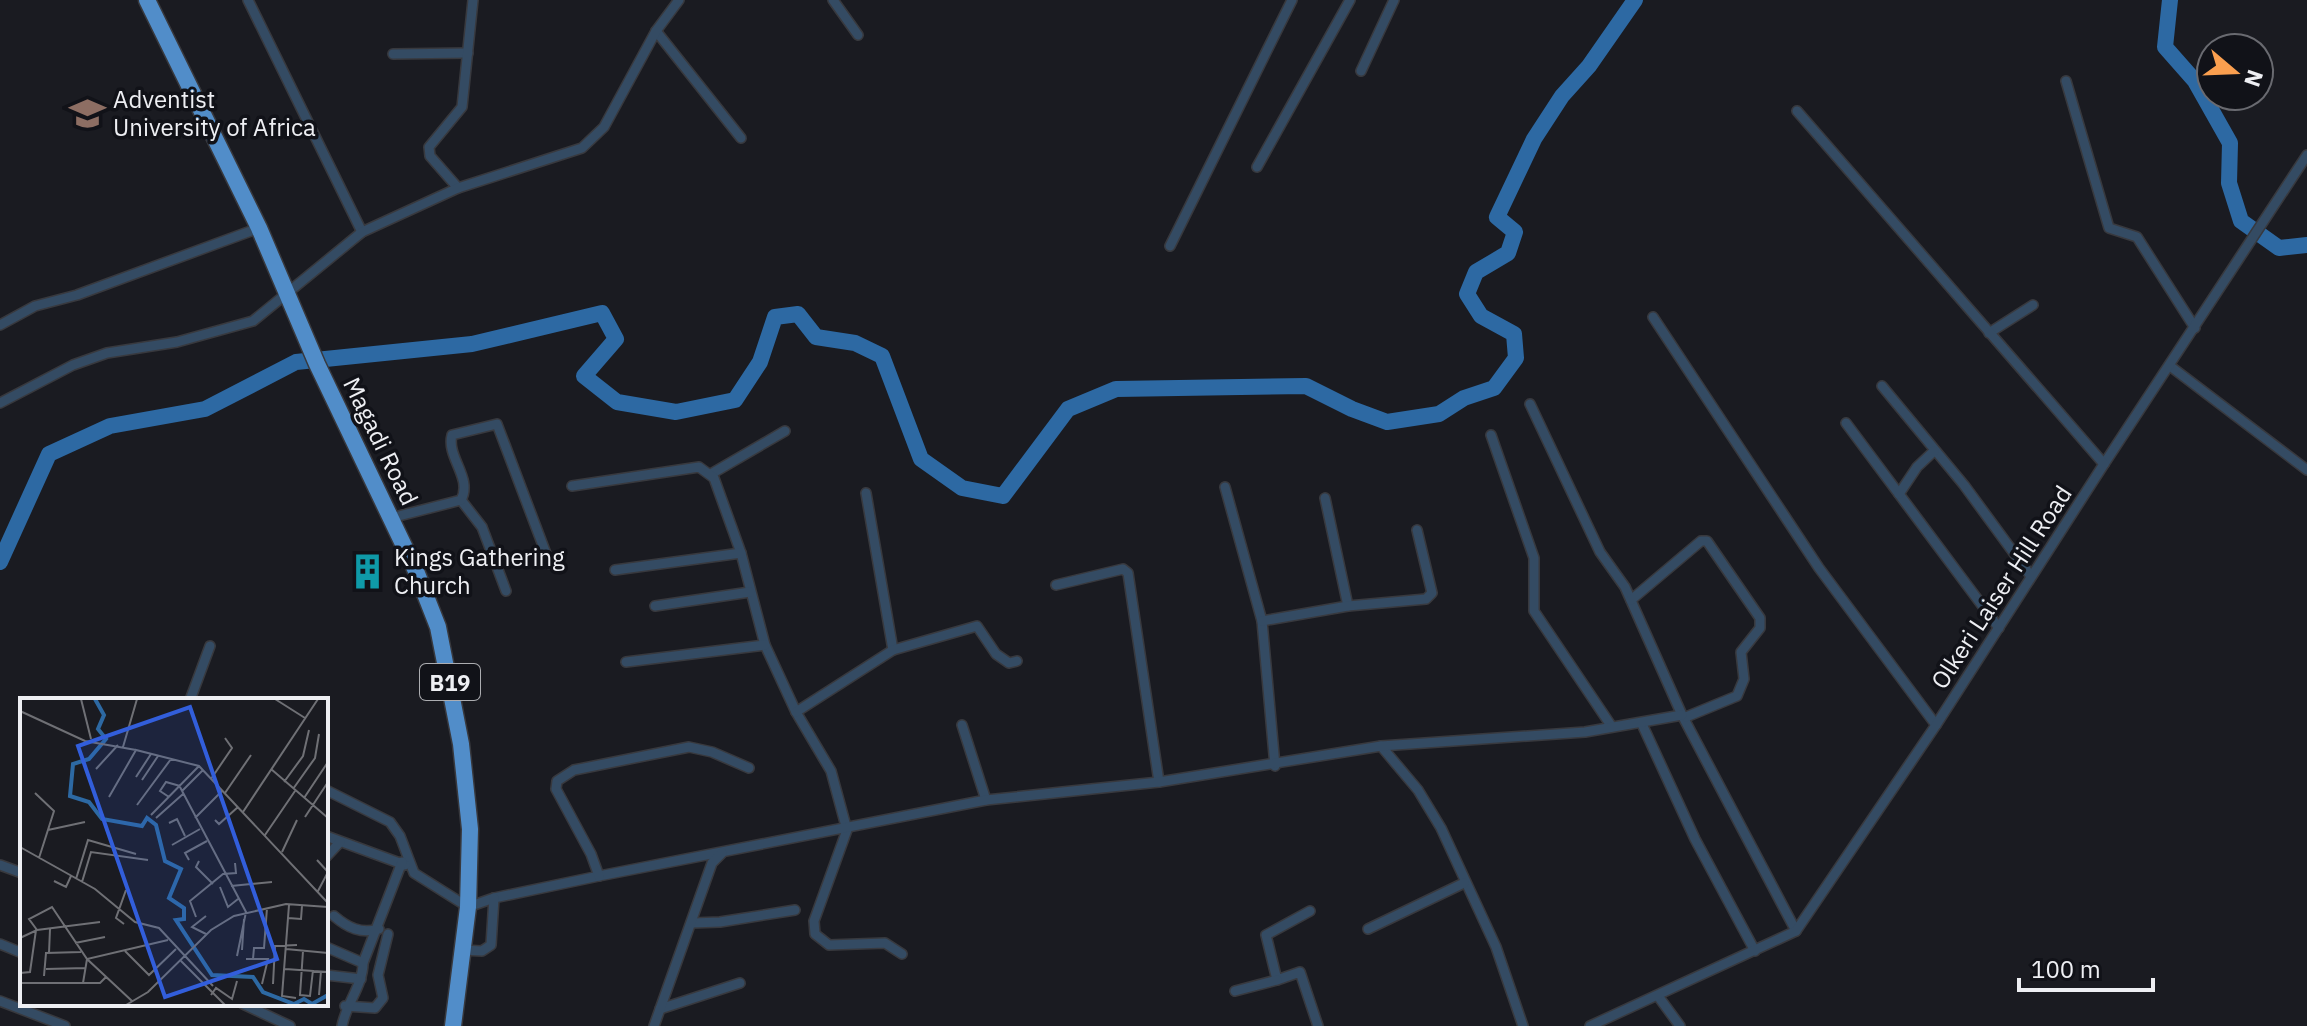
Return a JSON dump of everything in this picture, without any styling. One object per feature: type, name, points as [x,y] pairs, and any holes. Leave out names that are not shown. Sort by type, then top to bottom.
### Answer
[{"type":"highway","name":"Magadi Road","points":[[147,0],[259,228],[286,296],[391,518],[438,627],[468,795],[468,907],[453,1026]]},
{"type":"street","points":[[248,0],[362,232]]},
{"type":"street","points":[[458,188],[430,156],[429,147],[462,107],[473,0]]},
{"type":"street","points":[[0,403],[73,365],[107,353],[177,342],[253,321],[362,232],[458,188],[582,148],[596,138],[656,31],[679,0]]},
{"type":"street","points":[[833,0],[858,35]]},
{"type":"street","points":[[1170,246],[1292,0]]},
{"type":"street","points":[[1257,167],[1350,0]]},
{"type":"street","points":[[1361,71],[1394,0]]},
{"type":"street","points":[[656,31],[741,138]]},
{"type":"street","points":[[393,54],[468,53]]},
{"type":"street","points":[[2066,81],[2109,228],[2137,237],[2195,328]]},
{"type":"street","points":[[1797,111],[2104,464]]},
{"type":"street","name":"Olkeri Laiser Hill Road","points":[[1590,1026],[1796,931],[1936,725],[2030,575],[2307,155]]},
{"type":"street","points":[[0,325],[35,306],[77,295],[259,228]]},
{"type":"street","points":[[1989,333],[2033,305]]},
{"type":"street","points":[[1653,317],[1819,568],[1936,725]]},
{"type":"street","points":[[2170,366],[2307,470]]},
{"type":"street","points":[[1882,386],[1964,485],[2030,575]]},
{"type":"street","points":[[1530,404],[1600,552],[1631,600],[1684,716],[1796,931]]},
{"type":"street","points":[[1846,423],[1999,628]]},
{"type":"street","points":[[506,591],[482,527],[461,500],[464,482],[450,442],[452,435],[498,425],[550,564]]},
{"type":"street","points":[[711,474],[785,431]]},
{"type":"street","points":[[1491,435],[1534,558],[1534,611],[1612,727]]},
{"type":"street","points":[[1899,494],[1917,467],[1934,451]]},
{"type":"street","points":[[572,486],[699,467],[711,474],[741,553],[765,645],[796,712],[831,771],[847,830],[814,921],[817,939],[829,945],[885,943],[902,954]]},
{"type":"street","points":[[1225,487],[1262,621],[1275,766]]},
{"type":"street","points":[[866,493],[893,650]]},
{"type":"street","points":[[1325,498],[1348,606]]},
{"type":"street","points":[[391,518],[461,500]]},
{"type":"street","points":[[1262,621],[1348,606],[1426,599],[1430,596],[1417,530]]},
{"type":"street","points":[[328,837],[402,862],[468,907],[494,898],[599,876],[847,830],[986,800],[1159,782],[1275,766],[1381,746],[1585,732],[1684,716],[1737,696],[1744,679],[1740,657],[1760,628],[1760,618],[1707,541],[1701,541],[1631,600]]},
{"type":"street","points":[[615,570],[741,553]]},
{"type":"street","points":[[1056,585],[1123,569],[1128,573],[1159,782]]},
{"type":"street","points":[[655,606],[750,592]]},
{"type":"street","points":[[796,712],[893,650],[980,626],[996,654],[1009,663],[1017,661]]},
{"type":"street","points":[[626,662],[765,645]]},
{"type":"street","points":[[191,698],[210,646]]},
{"type":"street","points":[[1642,724],[1695,839],[1755,951]]},
{"type":"street","points":[[962,725],[986,800]]},
{"type":"street","points":[[1381,746],[1418,790],[1433,815],[1496,947],[1523,1026]]},
{"type":"street","points":[[599,876],[591,854],[556,789],[561,776],[574,770],[689,747],[712,752],[749,768]]},
{"type":"street","points":[[328,791],[390,822],[400,836],[414,873]]},
{"type":"street","points":[[328,855],[340,842]]},
{"type":"street","points":[[654,1026],[712,863],[722,853]]},
{"type":"street","points":[[345,1006],[379,1005],[383,998],[378,975],[384,931],[402,862]]},
{"type":"street","points":[[0,865],[20,872]]},
{"type":"street","points":[[1368,929],[1464,883]]},
{"type":"street","points":[[462,950],[482,951],[491,945],[494,898]]},
{"type":"street","points":[[692,923],[795,910]]},
{"type":"street","points":[[1277,980],[1267,933],[1310,911]]},
{"type":"street","points":[[334,916],[351,928],[368,932],[384,931]]},
{"type":"street","points":[[342,1026],[345,1006],[384,931]]},
{"type":"street","points":[[0,944],[20,952]]},
{"type":"street","points":[[328,948],[362,972]]},
{"type":"street","points":[[328,975],[362,972],[378,975]]},
{"type":"street","points":[[1235,991],[1300,972],[1318,1026]]},
{"type":"street","points":[[660,1009],[740,983]]},
{"type":"street","points":[[1658,996],[1680,1026]]},
{"type":"street","points":[[0,1001],[65,1026]]},
{"type":"street","points":[[246,1006],[269,1022],[290,1026]]},
{"type":"waterway","points":[[0,562],[49,454],[110,426],[205,409],[296,362],[472,344],[602,313],[616,339],[584,376],[617,402],[676,412],[735,400],[760,362],[775,317],[798,314],[816,337],[855,343],[882,356],[921,459],[962,488],[1003,496],[1068,409],[1116,389],[1306,386],[1387,422],[1439,414],[1464,398],[1494,388],[1516,358],[1514,334],[1481,316],[1467,294],[1476,272],[1508,253],[1515,232],[1497,217],[1534,139],[1562,96],[1589,66],[1635,0]]},
{"type":"waterway","points":[[2170,0],[2165,47],[2195,81],[2230,143],[2229,183],[2241,221],[2279,248],[2307,245]]},
{"type":"place","name":"Adventist University of Africa","points":[[87,113]]},
{"type":"place","name":"Kings Gathering Church","points":[[368,571]]}]
